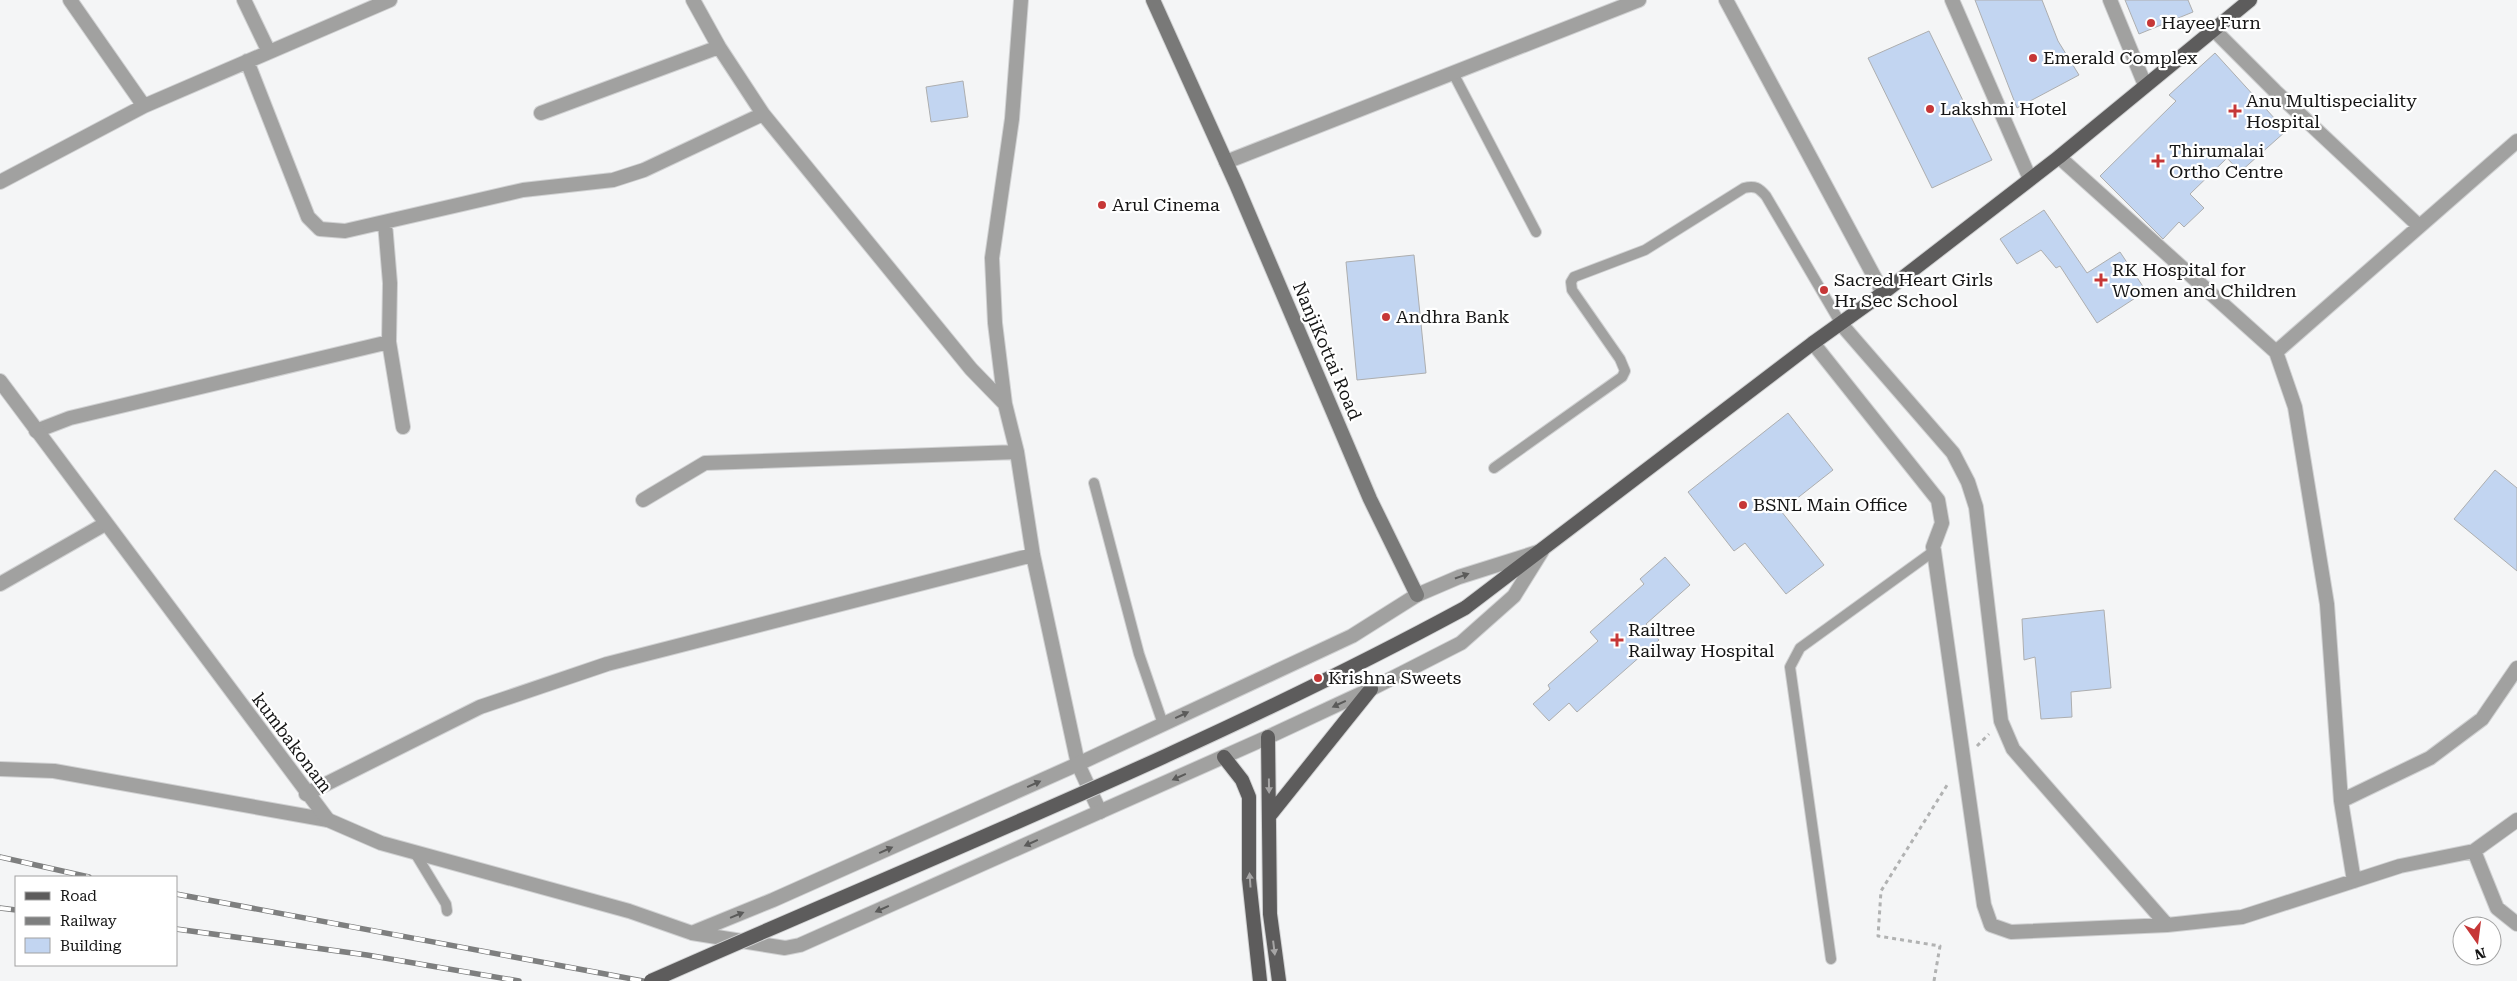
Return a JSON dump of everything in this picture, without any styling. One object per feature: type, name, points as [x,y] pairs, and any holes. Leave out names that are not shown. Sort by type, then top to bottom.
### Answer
[{"type":"main road","name":"NanjiKottai Road","points":[[1153,0],[1226,162],[1370,499],[1417,595]]},
{"type":"main road","points":[[651,981],[1144,766],[1389,649],[1465,608],[1813,343],[1883,294],[2059,157],[2250,0]]},
{"type":"main road","points":[[1270,815],[1371,690]]},
{"type":"main road","points":[[1268,737],[1270,914],[1279,981]]},
{"type":"main road","points":[[1224,757],[1242,780],[1249,797],[1249,879],[1260,981]]},
{"type":"street","points":[[70,0],[144,106]]},
{"type":"street","points":[[244,0],[268,50]]},
{"type":"street","points":[[0,182],[144,106],[268,50],[390,0]]},
{"type":"street","points":[[694,0],[719,47],[763,114],[971,369],[1005,404]]},
{"type":"street","points":[[1022,0],[1012,119],[992,258],[995,323],[1005,404],[1017,452],[1033,555],[1078,764],[1100,812]]},
{"type":"street","points":[[1226,162],[1639,0]]},
{"type":"street","points":[[1726,0],[1883,294]]},
{"type":"street","points":[[1952,0],[2030,179]]},
{"type":"street","points":[[2110,0],[2145,85]]},
{"type":"street","points":[[2214,30],[2275,92],[2420,226]]},
{"type":"street","points":[[541,112],[719,47]]},
{"type":"street","points":[[247,61],[308,218],[320,229],[345,232],[523,190],[613,180],[644,170],[763,114]]},
{"type":"street","points":[[2276,352],[2517,141]]},
{"type":"street","points":[[2059,157],[2276,352],[2295,407],[2327,604],[2341,801],[2354,882]]},
{"type":"street","points":[[385,223],[390,283],[389,342],[403,427]]},
{"type":"street","points":[[1841,324],[1953,453],[1968,482],[1976,507],[2001,721],[2013,749],[2167,924]]},
{"type":"street","points":[[36,431],[70,418],[389,342]]},
{"type":"street","points":[[1813,343],[1938,500],[1942,523],[1933,546],[1984,905],[1991,926],[2011,932],[2167,924],[2242,917],[2400,866],[2474,851],[2517,820]]},
{"type":"street","name":"kumbakonam","points":[[0,381],[306,794],[328,820],[381,843],[629,911],[692,933],[785,948],[800,946],[1224,757],[1371,690],[1461,643],[1514,596],[1542,551]]},
{"type":"street","points":[[643,500],[705,463],[1017,452]]},
{"type":"street","points":[[0,584],[105,524]]},
{"type":"street","points":[[692,933],[773,900],[1078,764],[1352,636],[1417,595],[1459,577],[1542,551]]},
{"type":"street","points":[[306,794],[480,707],[607,664],[1033,555]]},
{"type":"street","points":[[2341,801],[2430,758],[2482,719],[2517,668]]},
{"type":"street","points":[[0,769],[54,771],[328,820]]},
{"type":"street","points":[[2474,851],[2497,908],[2517,924]]},
{"type":"lane","points":[[1454,73],[1536,232]]},
{"type":"lane","points":[[1494,468],[1622,377],[1624,365],[1572,290],[1571,282],[1574,277],[1645,250],[1744,188],[1753,186],[1760,188],[1766,196],[1841,324]]},
{"type":"lane","points":[[1094,483],[1139,654],[1163,724]]},
{"type":"lane","points":[[1831,959],[1790,667],[1800,648],[1934,551]]},
{"type":"lane","points":[[415,852],[446,904],[447,911]]},
{"type":"path","points":[[1934,981],[1940,946],[1878,936],[1881,891],[1963,761],[2001,721]]},
{"type":"building","name":"Emerald Complex","points":[[1975,0],[2042,0],[2058,41],[2079,75],[2017,108]]},
{"type":"building","name":"Hayee Furn","points":[[2125,0],[2188,0],[2193,12],[2139,34]]},
{"type":"building","name":"Lakshmi Hotel","points":[[1929,31],[1992,160],[1932,188],[1868,58]]},
{"type":"building","points":[[2215,53],[2286,131],[2240,172],[2227,158],[2190,194],[2204,208],[2184,227],[2179,222],[2163,239],[2100,176],[2176,101],[2169,95]]},
{"type":"building","points":[[963,81],[968,117],[931,122],[926,87]]},
{"type":"building","points":[[2044,210],[2087,273],[2120,252],[2146,291],[2097,323],[2060,266],[2056,268],[2041,250],[2017,264],[2000,239]]},
{"type":"building","name":"Andhra Bank","points":[[1414,255],[1426,373],[1357,380],[1346,262]]},
{"type":"building","name":"BSNL Main Office","points":[[1788,413],[1833,470],[1781,511],[1824,565],[1786,594],[1745,543],[1734,551],[1688,492]]},
{"type":"building","points":[[2495,470],[2517,488],[2517,571],[2454,519]]},
{"type":"building","points":[[1665,557],[1690,585],[1646,624],[1659,640],[1577,712],[1569,703],[1549,721],[1533,704],[1550,689],[1548,685],[1598,641],[1590,632],[1644,584],[1640,579]]},
{"type":"building","points":[[2104,610],[2111,688],[2071,692],[2072,717],[2041,719],[2035,657],[2024,660],[2022,619]]},
{"type":"railway","points":[[0,857],[85,876]]},
{"type":"railway","points":[[178,894],[643,981]]},
{"type":"railway","points":[[0,908],[15,910]]},
{"type":"railway","points":[[178,929],[367,955],[519,981]]},
{"type":"place","name":"Hayee Furn","points":[[2151,23]]},
{"type":"place","name":"Emerald Complex","points":[[2033,58]]},
{"type":"place","name":"Lakshmi Hotel","points":[[1930,109]]},
{"type":"place","name":"Anu Multispeciality Hospital","points":[[2235,111]]},
{"type":"place","name":"Thirumalai Ortho Centre","points":[[2158,161]]},
{"type":"place","name":"Arul Cinema","points":[[1102,205]]},
{"type":"place","name":"RK Hospital for Women and Children","points":[[2101,280]]},
{"type":"place","name":"Sacred Heart Girls Hr Sec School","points":[[1824,290]]},
{"type":"place","name":"Andhra Bank","points":[[1386,317]]},
{"type":"place","name":"BSNL Main Office","points":[[1743,505]]},
{"type":"place","name":"Railtree Railway Hospital","points":[[1617,640]]},
{"type":"place","name":"Krishna Sweets","points":[[1318,678]]}]
